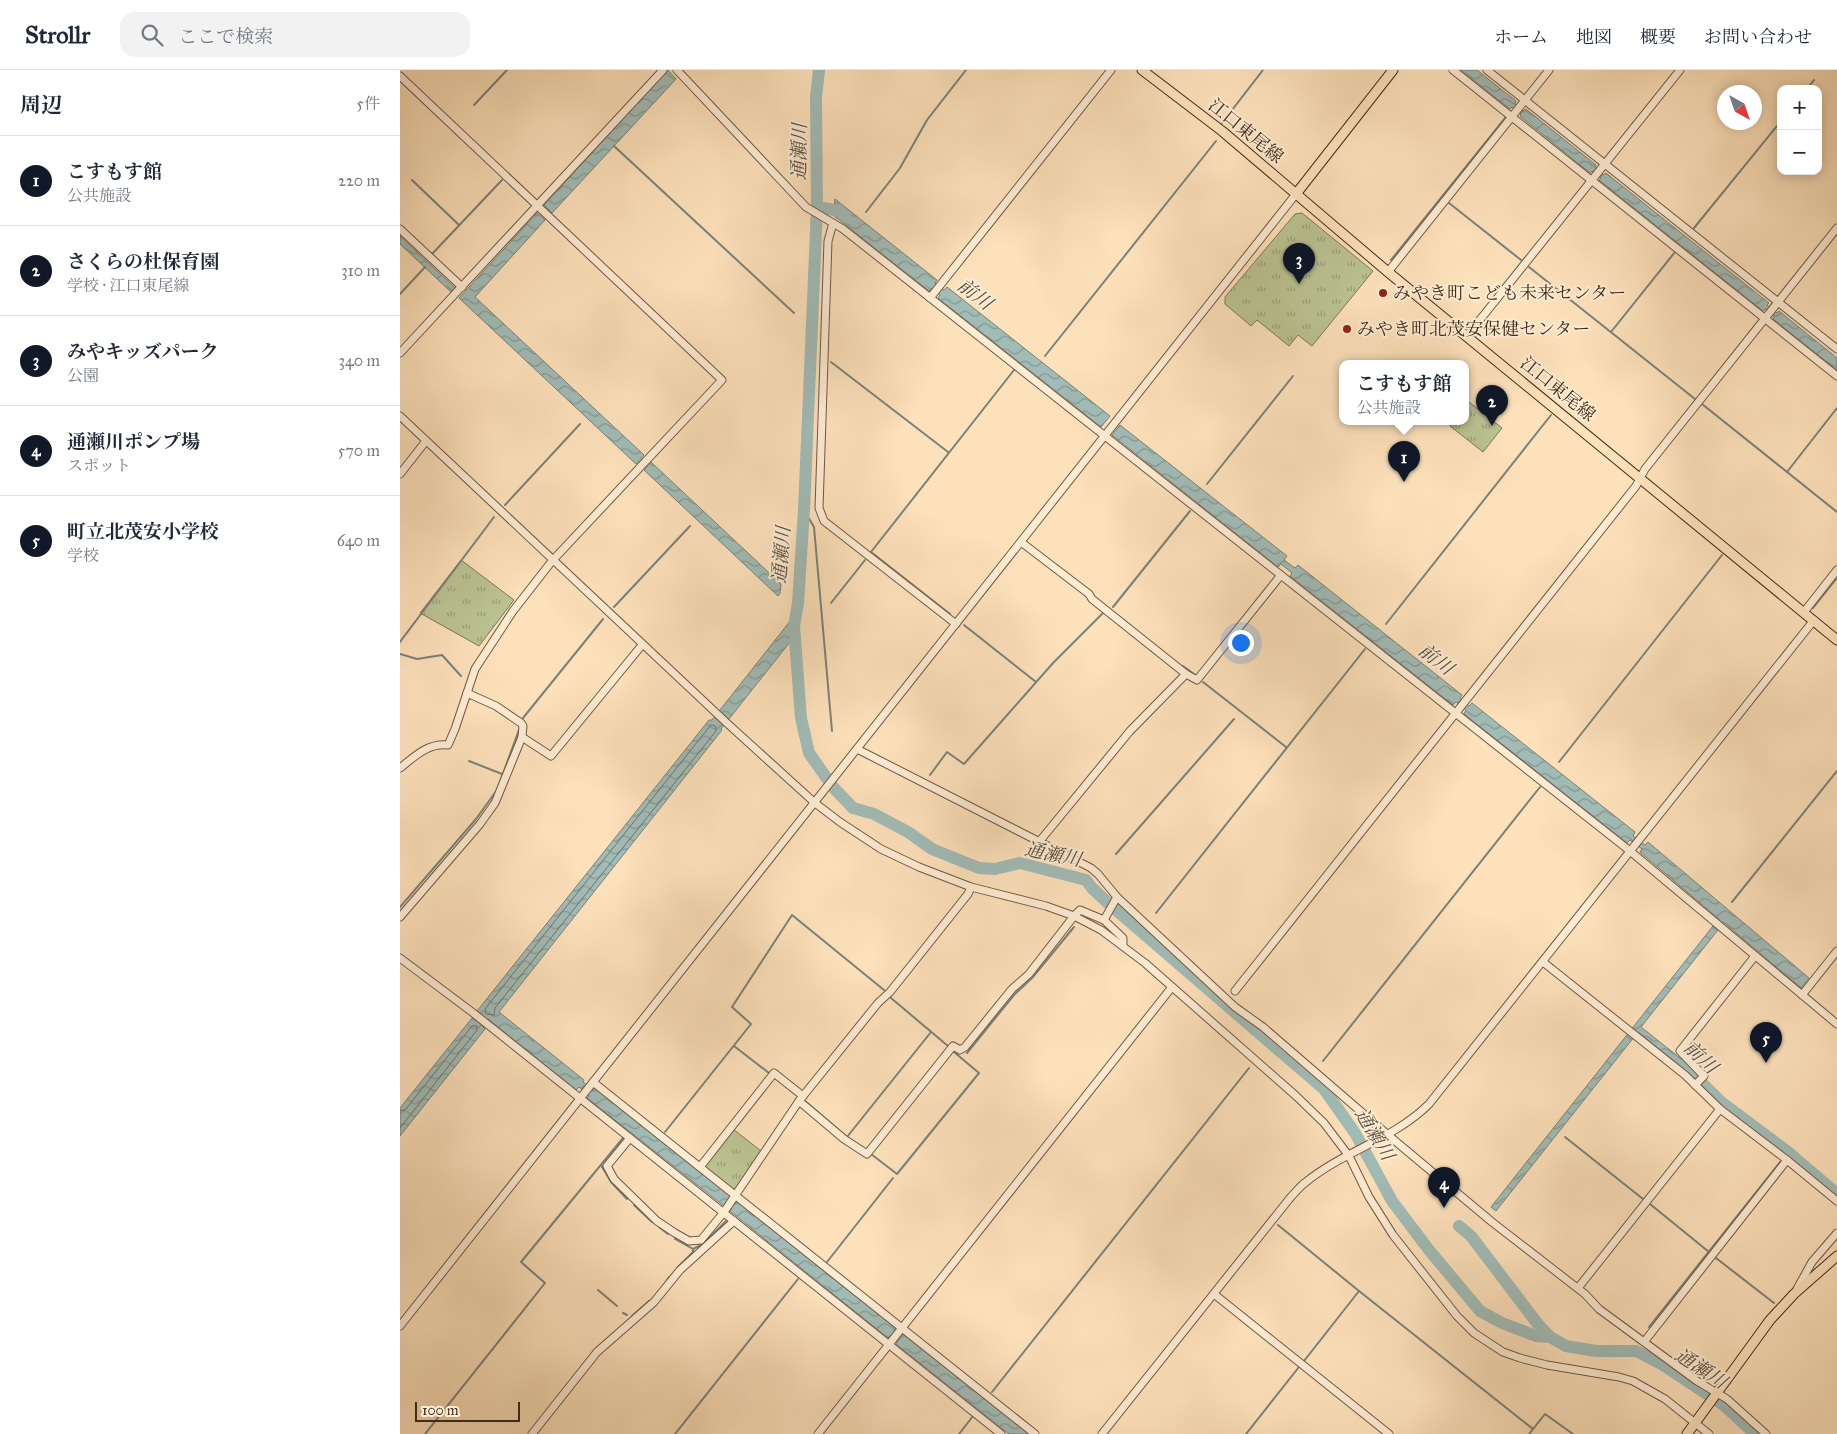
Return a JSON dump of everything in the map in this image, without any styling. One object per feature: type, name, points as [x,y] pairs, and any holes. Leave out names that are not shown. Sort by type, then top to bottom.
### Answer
[{"type":"main road","name":"江口東尾線","points":[[1142,70],[1222,131],[1388,272],[1837,640]]},
{"type":"main road","points":[[1296,194],[1392,70]]},
{"type":"main road","points":[[1686,1434],[1770,1320],[1794,1294],[1837,1256]]},
{"type":"street","points":[[400,353],[663,70]]},
{"type":"street","points":[[677,70],[806,207],[831,222],[932,295],[1103,435],[1456,713],[1635,845],[1755,956],[1837,1024]]},
{"type":"street","points":[[932,295],[1111,70]]},
{"type":"street","points":[[1453,70],[1519,109],[1605,164],[1771,310],[1837,376]]},
{"type":"street","points":[[1487,70],[1519,109],[1596,175],[1771,310],[1837,349]]},
{"type":"street","points":[[1388,272],[1549,70]]},
{"type":"street","points":[[1467,336],[1680,70]]},
{"type":"street","points":[[400,76],[722,380],[552,561],[513,611],[475,669],[448,745],[438,744],[430,746],[400,768]]},
{"type":"street","points":[[400,1326],[838,774],[1103,435],[1296,194]]},
{"type":"street","points":[[831,222],[828,241],[819,508],[824,520],[956,624]]},
{"type":"street","points":[[1235,991],[1636,486],[1640,477],[1837,228]]},
{"type":"street","points":[[400,230],[462,287]]},
{"type":"street","points":[[400,416],[712,710],[815,803],[840,822],[880,849],[919,867],[971,886],[1046,906],[1074,916],[1102,930],[1123,945],[1312,1111],[1352,1154],[1369,1197],[1394,1235],[1456,1316],[1474,1333],[1503,1352],[1520,1358],[1633,1381],[1665,1399],[1709,1434]]},
{"type":"street","points":[[400,474],[426,441]]},
{"type":"street","points":[[1021,542],[1089,594],[1092,599],[1186,674],[1197,680],[1281,575]]},
{"type":"street","points":[[1804,612],[1837,570]]},
{"type":"street","points":[[1102,1434],[1305,1182],[1388,1135],[1418,1115],[1429,1104],[1814,620]]},
{"type":"street","points":[[522,737],[551,756],[642,645]]},
{"type":"street","points":[[1039,842],[1130,731],[1186,674]]},
{"type":"street","points":[[400,917],[496,803],[522,737],[524,726],[521,723],[496,706],[467,693]]},
{"type":"street","points":[[857,749],[1091,868],[1102,879],[1116,899],[1236,1007],[1263,1027],[1388,1135],[1492,1222],[1578,1288],[1599,1309],[1697,1382],[1718,1392],[1766,1434]]},
{"type":"street","points":[[630,1138],[607,1166],[614,1179],[657,1221],[674,1234],[689,1241],[701,1240],[730,1204],[801,1099],[878,1003],[890,992],[968,894],[971,886]]},
{"type":"street","points":[[1105,919],[1116,899]]},
{"type":"street","points":[[700,1167],[774,1073],[844,1139],[866,1154],[953,1046],[960,1050],[965,1047],[1012,989],[1029,974],[1080,910],[1105,919],[1123,938],[1123,945]]},
{"type":"street","points":[[1802,995],[1837,951]]},
{"type":"street","points":[[1698,1082],[1704,1076],[1680,1051],[1755,956]]},
{"type":"street","points":[[400,958],[581,1097],[630,1138],[730,1204],[895,1336],[1001,1434]]},
{"type":"street","points":[[1543,962],[1636,1036],[1698,1082],[1720,1109],[1837,1201]]},
{"type":"street","points":[[818,1434],[1172,987]]},
{"type":"street","points":[[593,1083],[700,1167],[730,1204],[734,1221],[1035,1434]]},
{"type":"street","points":[[1578,1288],[1720,1109]]},
{"type":"street","points":[[1644,1342],[1787,1160]]},
{"type":"street","points":[[532,1434],[597,1352],[654,1302],[680,1270],[734,1221]]},
{"type":"street","points":[[1794,1294],[1812,1262],[1837,1233]]},
{"type":"street","points":[[1214,1294],[1389,1434]]},
{"type":"green space","points":[[1302,213],[1373,271],[1312,346],[1298,335],[1289,346],[1257,320],[1251,326],[1225,304],[1225,297],[1295,214]]},
{"type":"green space","points":[[1469,402],[1502,428],[1483,452],[1450,426],[1469,425]]},
{"type":"green space","points":[[461,560],[514,600],[479,646],[420,613]]},
{"type":"green space","points":[[733,1129],[761,1151],[736,1189],[733,1190],[703,1166]]},
{"type":"water","points":[[668,70],[676,79],[552,213],[544,205]]},
{"type":"water","points":[[1461,70],[1477,70],[1516,101],[1515,104],[1523,111],[1526,109],[1596,165],[1595,168],[1603,175],[1606,173],[1769,303],[1767,305],[1777,313],[1779,311],[1837,358],[1837,370],[1773,319],[1774,317],[1765,309],[1763,311],[1599,180],[1601,178],[1592,171],[1590,173],[1520,116],[1521,114],[1512,107],[1510,109]]},
{"type":"water","points":[[835,199],[937,280],[935,283],[944,290],[947,287],[1110,416],[1101,427],[938,298],[940,295],[932,288],[929,291],[833,215]]},
{"type":"water","points":[[537,213],[545,220],[475,297],[644,455],[636,464],[459,298]]},
{"type":"water","points":[[400,236],[455,288],[451,292],[400,244]]},
{"type":"water","points":[[1120,425],[1287,556],[1284,560],[1295,568],[1298,565],[1462,695],[1460,698],[1469,706],[1472,703],[1635,832],[1633,836],[1645,845],[1648,842],[1809,978],[1801,988],[1723,922],[1721,923],[1719,919],[1640,852],[1642,849],[1630,840],[1627,843],[1464,714],[1466,710],[1456,702],[1453,705],[1290,576],[1292,573],[1281,564],[1278,567],[1112,435]]},
{"type":"water","points":[[651,462],[781,584],[778,596],[644,470]]},
{"type":"water","points":[[791,620],[790,642],[499,1012],[584,1080],[583,1082],[593,1090],[595,1088],[731,1196],[729,1199],[735,1204],[737,1201],[896,1328],[894,1331],[901,1337],[903,1334],[1029,1434],[1009,1434],[896,1344],[898,1340],[891,1335],[888,1338],[730,1211],[732,1208],[726,1203],[724,1206],[587,1098],[589,1096],[579,1087],[576,1090],[488,1019],[482,1026],[485,1029],[400,1136],[400,1108],[472,1018],[476,1021],[481,1014],[477,1011]]},
{"type":"water","points":[[1713,926],[1718,930],[1641,1027],[1680,1058],[1697,1076],[1694,1077],[1638,1032],[1496,1211],[1491,1207]]},
{"type":"waterway","points":[[474,105],[507,70]]},
{"type":"waterway","name":"通瀬川","points":[[819,70],[816,97],[817,207],[804,510],[798,603],[794,626],[801,718],[809,753],[833,787],[853,808],[874,814],[908,832],[932,849],[979,868],[995,869],[1020,863],[1086,880],[1108,903],[1324,1089],[1355,1133],[1392,1201],[1429,1250],[1480,1311],[1502,1323],[1536,1336],[1550,1337],[1566,1346],[1596,1351],[1636,1351],[1663,1365],[1725,1406],[1755,1434]]},
{"type":"waterway","points":[[866,212],[900,168],[927,120],[966,70]]},
{"type":"waterway","points":[[1222,123],[1263,70]]},
{"type":"waterway","points":[[1810,85],[1814,80]]},
{"type":"waterway","points":[[1391,260],[1506,117]]},
{"type":"waterway","points":[[1694,228],[1777,126]]},
{"type":"waterway","points":[[1045,356],[1216,141]]},
{"type":"waterway","points":[[614,146],[794,313]]},
{"type":"waterway","points":[[412,180],[459,225]]},
{"type":"waterway","points":[[432,254],[502,180]]},
{"type":"waterway","points":[[1449,203],[1521,260]]},
{"type":"waterway","name":"前川","points":[[817,207],[840,211],[846,217]]},
{"type":"waterway","points":[[1611,332],[1675,252]]},
{"type":"waterway","points":[[400,294],[425,267]]},
{"type":"waterway","points":[[1529,267],[1695,399]]},
{"type":"waterway","points":[[831,362],[948,452]]},
{"type":"waterway","points":[[950,614],[871,552],[1014,370]]},
{"type":"waterway","points":[[1207,484],[1293,376]]},
{"type":"waterway","points":[[1702,404],[1837,512]]},
{"type":"waterway","points":[[1787,472],[1837,408]]},
{"type":"waterway","points":[[1386,624],[1551,415]]},
{"type":"waterway","points":[[505,505],[580,424]]},
{"type":"waterway","points":[[804,510],[814,527],[832,731]]},
{"type":"waterway","points":[[1113,607],[1190,511]]},
{"type":"waterway","points":[[400,642],[494,517]]},
{"type":"waterway","points":[[614,607],[690,526]]},
{"type":"waterway","points":[[1559,762],[1722,555]]},
{"type":"waterway","points":[[831,603],[865,560]]},
{"type":"waterway","points":[[1813,608],[1837,578]]},
{"type":"waterway","points":[[930,775],[947,752],[964,764],[1053,663],[1103,613]]},
{"type":"waterway","points":[[523,718],[603,619]]},
{"type":"waterway","points":[[964,625],[1036,682]]},
{"type":"waterway","name":"通瀬川","points":[[790,631],[794,626]]},
{"type":"waterway","points":[[1156,913],[1365,649]]},
{"type":"waterway","points":[[400,654],[417,659],[442,655],[461,676]]},
{"type":"waterway","points":[[1183,666],[1194,674]]},
{"type":"waterway","points":[[1203,682],[1286,747]]},
{"type":"waterway","points":[[1116,854],[1234,719]]},
{"type":"waterway","points":[[400,907],[476,819],[497,790],[520,727]]},
{"type":"waterway","points":[[469,761],[502,774]]},
{"type":"waterway","points":[[1732,902],[1837,771]]},
{"type":"waterway","points":[[1323,1061],[1540,787]]},
{"type":"waterway","points":[[665,1132],[751,1024],[732,1007],[792,915],[884,990]]},
{"type":"waterway","points":[[967,1053],[1014,995],[1032,978],[1074,927]]},
{"type":"waterway","points":[[891,998],[948,1046]]},
{"type":"waterway","points":[[847,1137],[931,1032]]},
{"type":"waterway","points":[[734,1046],[769,1073]]},
{"type":"waterway","points":[[871,1154],[897,1174],[979,1073],[954,1052]]},
{"type":"waterway","name":"前川","points":[[1684,1065],[1720,1101],[1788,1152],[1837,1194]]},
{"type":"waterway","points":[[992,1392],[1249,1068]]},
{"type":"waterway","points":[[805,1101],[847,1137],[865,1149]]},
{"type":"waterway","points":[[1565,1137],[1643,1199]]},
{"type":"waterway","points":[[425,1434],[545,1283],[521,1262],[623,1138]]},
{"type":"waterway","points":[[1649,1327],[1780,1162]]},
{"type":"waterway","points":[[601,1165],[611,1182],[627,1199]]},
{"type":"waterway","points":[[827,1262],[893,1178]]},
{"type":"waterway","points":[[1650,1204],[1709,1252]]},
{"type":"waterway","points":[[634,1205],[652,1222]]},
{"type":"waterway","points":[[675,1239],[693,1249],[703,1244],[726,1221]]},
{"type":"waterway","points":[[1278,1225],[1359,1291]]},
{"type":"waterway","points":[[1459,1226],[1471,1236],[1537,1323],[1550,1337]]},
{"type":"waterway","points":[[659,1227],[668,1234]]},
{"type":"waterway","points":[[677,1268],[693,1252],[693,1249]]},
{"type":"waterway","points":[[1716,1258],[1774,1303]]},
{"type":"waterway","points":[[666,1282],[669,1277]]},
{"type":"waterway","points":[[675,1434],[798,1279]]},
{"type":"waterway","points":[[598,1290],[617,1306]]},
{"type":"waterway","points":[[1304,1361],[1359,1291],[1533,1429]]},
{"type":"waterway","points":[[632,1316],[649,1301]]},
{"type":"waterway","points":[[623,1313],[627,1315]]},
{"type":"waterway","points":[[1246,1434],[1299,1367]]},
{"type":"waterway","points":[[1529,1434],[1545,1414],[1573,1434]]},
{"type":"waterway","points":[[959,1434],[973,1416]]},
{"type":"place","name":"みやキッズパーク","points":[[1299,284]]},
{"type":"place","name":"みやき町こども未来センター","points":[[1383,293]]},
{"type":"place","name":"みやき町北茂安保健センター","points":[[1347,329]]},
{"type":"place","name":"さくらの杜保育園","points":[[1492,426]]},
{"type":"place","name":"こすもす館","points":[[1404,482]]},
{"type":"place","name":"町立北茂安小学校","points":[[1766,1063]]},
{"type":"place","name":"通瀬川ポンプ場","points":[[1444,1208]]}]
